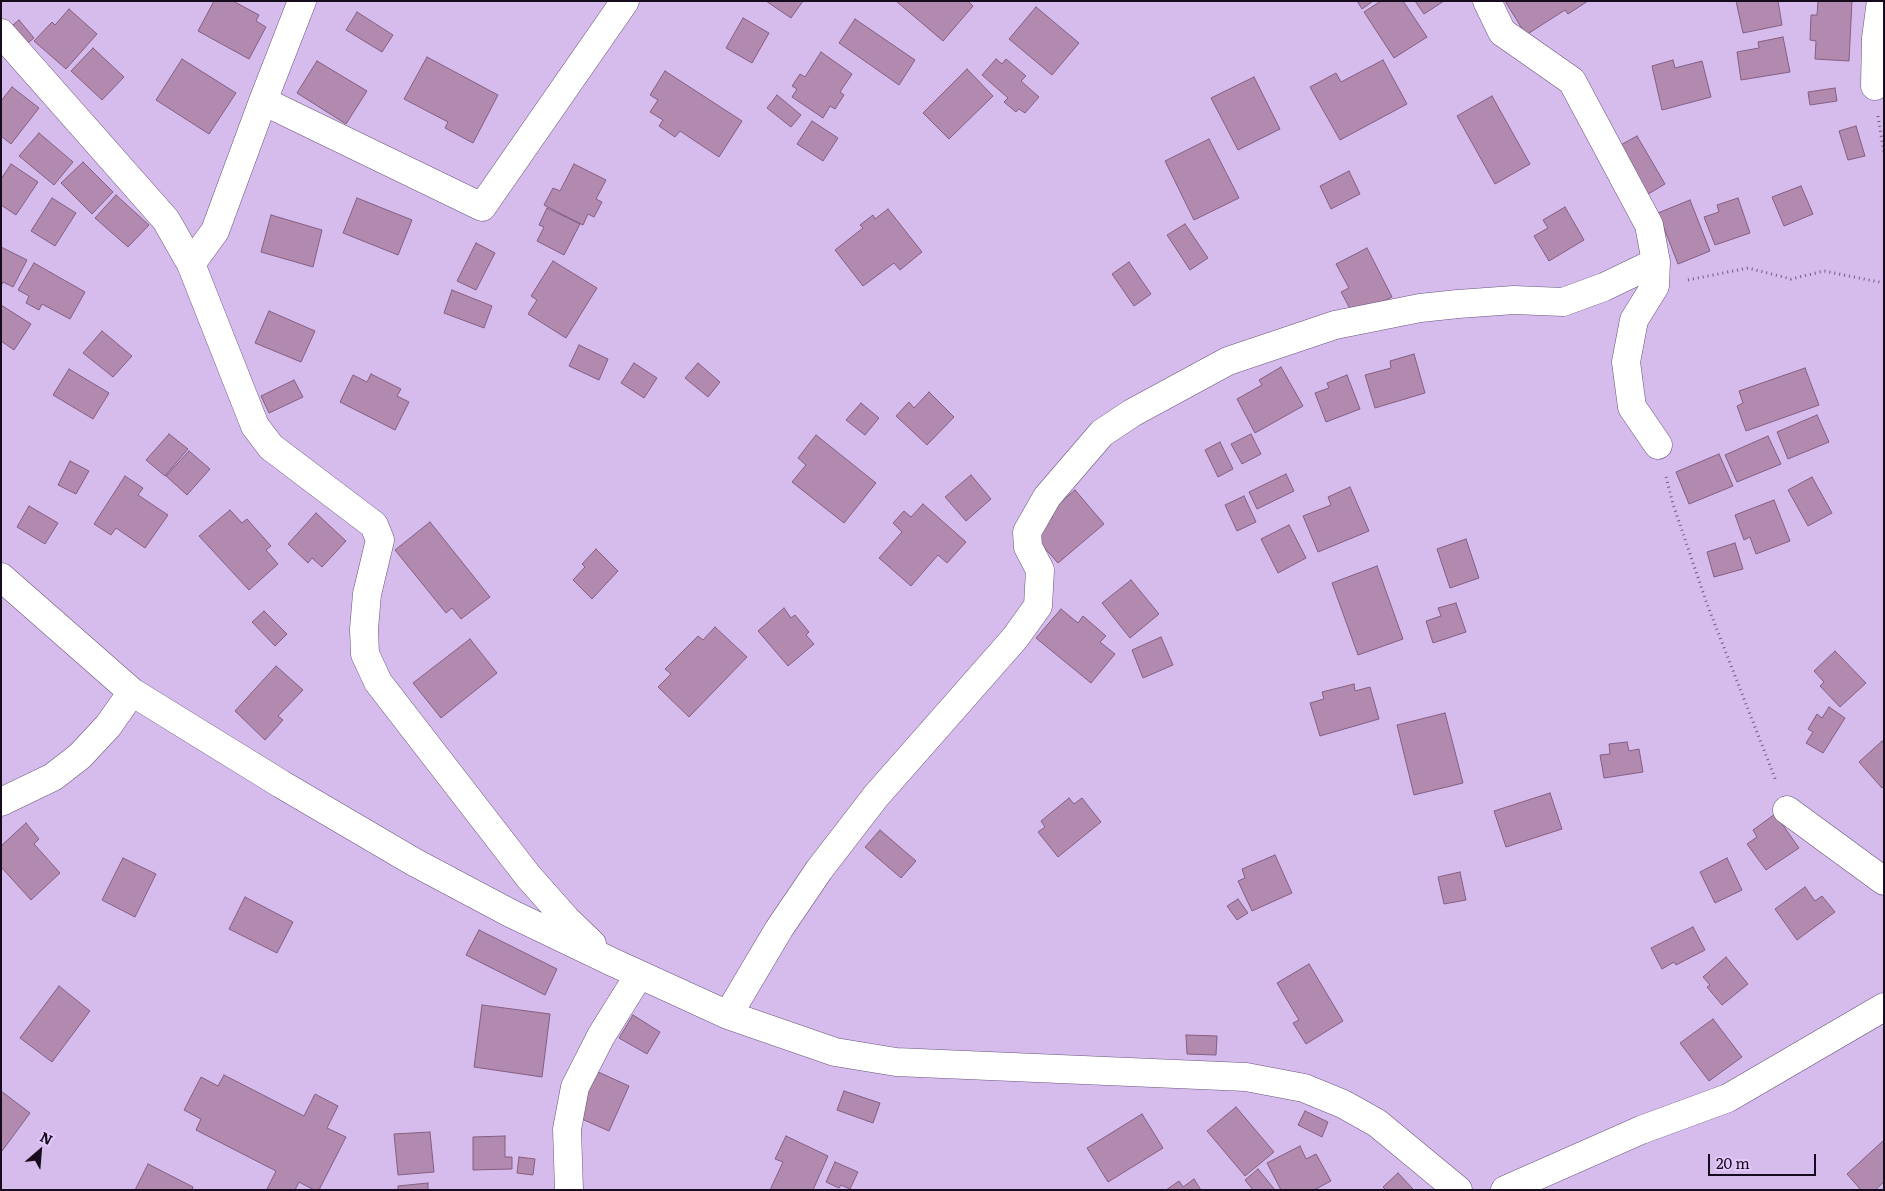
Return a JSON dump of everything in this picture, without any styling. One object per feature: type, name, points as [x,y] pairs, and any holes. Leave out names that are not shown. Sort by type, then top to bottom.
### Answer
[{"type":"street","points":[[190,264],[215,231],[302,1]]},
{"type":"street","points":[[263,101],[482,207],[626,1]]},
{"type":"street","points":[[1487,1],[1502,32],[1572,81],[1649,225],[1656,274],[1634,320],[1626,362],[1632,407],[1658,445]]},
{"type":"street","points":[[1875,86],[1876,38],[1881,1]]},
{"type":"street","points":[[1,33],[166,220],[190,264],[255,426],[271,447],[374,525],[380,540],[367,594],[364,629],[365,654],[378,682],[528,876],[567,920],[610,961]]},
{"type":"street","points":[[728,1015],[779,929],[819,870],[876,796],[1015,638],[1038,606],[1040,570],[1028,547],[1027,532],[1047,497],[1102,433],[1132,413],[1228,361],[1335,325],[1420,308],[1458,304],[1514,300],[1563,302],[1604,287],[1656,274]]},
{"type":"street","points":[[1,577],[132,692],[281,784],[414,862],[510,913],[728,1015],[835,1052],[896,1062],[1246,1077],[1304,1088],[1343,1104],[1377,1123],[1458,1190]]},
{"type":"street","points":[[1,802],[53,777],[80,756],[108,726],[132,692]]},
{"type":"street","points":[[1787,810],[1884,881]]},
{"type":"street","points":[[569,1190],[567,1129],[576,1087],[601,1036],[639,975]]},
{"type":"street","points":[[1505,1190],[1641,1130],[1728,1098],[1884,1006]]},
{"type":"path","points":[[1656,274],[1748,268],[1791,279],[1824,271],[1884,283]]},
{"type":"path","points":[[1658,445],[1673,504],[1707,604],[1787,810]]},
{"type":"building","points":[[214,1],[233,1],[259,15],[256,21],[266,27],[249,59],[198,31]]},
{"type":"building","points":[[766,1],[803,1],[791,18]]},
{"type":"building","points":[[896,1],[968,1],[973,6],[943,41]]},
{"type":"building","points":[[1357,1],[1373,1],[1362,9]]},
{"type":"building","points":[[1381,1],[1403,1],[1427,37],[1394,58],[1364,12]]},
{"type":"building","points":[[1415,1],[1444,1],[1424,14]]},
{"type":"building","points":[[1505,1],[1588,1],[1568,14],[1565,10],[1526,35]]},
{"type":"building","points":[[1736,1],[1778,1],[1782,25],[1743,33]]},
{"type":"building","points":[[1818,1],[1852,1],[1849,61],[1815,59],[1816,41],[1810,40],[1811,15],[1817,15]]},
{"type":"building","points":[[1036,7],[1079,43],[1052,75],[1009,39]]},
{"type":"building","points":[[69,9],[97,34],[66,69],[34,41],[52,22],[55,25]]},
{"type":"building","points":[[357,12],[393,35],[382,52],[346,30]]},
{"type":"building","points":[[743,18],[769,33],[752,63],[726,48]]},
{"type":"building","points":[[855,19],[915,60],[899,85],[839,43]]},
{"type":"building","points":[[19,20],[34,38],[23,47],[8,29]]},
{"type":"building","points":[[1783,37],[1790,72],[1741,80],[1737,52],[1759,48],[1758,42]]},
{"type":"building","points":[[93,48],[124,77],[102,100],[71,71]]},
{"type":"building","points":[[821,52],[852,74],[840,92],[844,95],[835,109],[830,106],[823,118],[792,97],[797,89],[792,86],[800,74],[805,77]]},
{"type":"building","points":[[427,57],[498,95],[473,143],[445,128],[448,122],[404,99]]},
{"type":"building","points":[[182,59],[236,93],[209,134],[156,100]]},
{"type":"building","points":[[996,59],[1002,64],[1006,59],[1026,76],[1021,81],[1039,97],[1025,113],[1019,109],[1016,112],[1004,102],[1008,98],[982,75]]},
{"type":"building","points":[[1383,60],[1407,104],[1340,140],[1310,87],[1336,73],[1341,82]]},
{"type":"building","points":[[1673,60],[1675,68],[1702,61],[1711,97],[1662,110],[1652,66]]},
{"type":"building","points":[[317,61],[367,91],[346,124],[297,93]]},
{"type":"building","points":[[967,69],[993,96],[949,139],[923,113]]},
{"type":"building","points":[[665,71],[742,121],[719,157],[680,131],[675,137],[659,126],[663,120],[650,112],[658,100],[650,95]]},
{"type":"building","points":[[1254,77],[1280,129],[1238,150],[1211,98]]},
{"type":"building","points":[[12,87],[39,108],[11,144],[1,136],[1,101]]},
{"type":"building","points":[[1835,88],[1837,101],[1810,105],[1808,92]]},
{"type":"building","points":[[777,95],[801,115],[791,127],[767,108]]},
{"type":"building","points":[[1492,96],[1530,164],[1495,184],[1457,116]]},
{"type":"building","points":[[812,121],[838,138],[823,161],[797,144]]},
{"type":"building","points":[[1856,126],[1865,156],[1848,160],[1839,131]]},
{"type":"building","points":[[39,133],[73,162],[54,185],[19,156]]},
{"type":"building","points":[[1637,136],[1665,184],[1645,196],[1617,147]]},
{"type":"building","points":[[1209,139],[1239,198],[1194,220],[1165,161]]},
{"type":"building","points":[[83,162],[113,192],[92,214],[61,183]]},
{"type":"building","points":[[11,164],[38,182],[16,215],[1,205],[1,179]]},
{"type":"building","points":[[574,164],[606,180],[596,199],[602,202],[594,217],[588,214],[583,225],[544,205],[553,188],[560,191]]},
{"type":"building","points":[[1349,171],[1360,194],[1331,209],[1320,186]]},
{"type":"building","points":[[1801,186],[1813,214],[1784,226],[1772,197]]},
{"type":"building","points":[[116,195],[149,225],[128,247],[95,218]]},
{"type":"building","points":[[52,198],[76,213],[55,246],[31,231]]},
{"type":"building","points":[[357,198],[412,220],[398,255],[343,233]]},
{"type":"building","points":[[1738,198],[1750,233],[1715,245],[1704,217],[1719,212],[1717,205]]},
{"type":"building","points":[[1690,200],[1710,251],[1678,264],[1658,213]]},
{"type":"building","points":[[1565,207],[1584,240],[1549,261],[1534,236],[1548,228],[1543,220]]},
{"type":"building","points":[[547,208],[580,224],[564,255],[537,241],[544,227],[539,225]]},
{"type":"building","points":[[888,209],[922,252],[900,270],[894,263],[863,286],[835,250],[863,228],[860,225],[873,215],[875,219]]},
{"type":"building","points":[[271,215],[322,230],[313,267],[261,252]]},
{"type":"building","points":[[1185,224],[1208,258],[1190,270],[1167,235]]},
{"type":"building","points":[[476,243],[495,253],[476,290],[457,281]]},
{"type":"building","points":[[1,247],[27,260],[13,287],[3,282],[1,286]]},
{"type":"building","points":[[1367,248],[1392,297],[1354,316],[1341,292],[1349,288],[1336,264]]},
{"type":"building","points":[[553,261],[597,288],[566,338],[528,314],[537,300],[531,296]]},
{"type":"building","points":[[1129,262],[1151,294],[1134,306],[1112,274]]},
{"type":"building","points":[[34,263],[85,292],[70,319],[42,304],[39,310],[26,303],[29,296],[18,290]]},
{"type":"building","points":[[452,290],[492,306],[484,328],[444,313]]},
{"type":"building","points":[[1,305],[31,324],[14,350],[1,341]]},
{"type":"building","points":[[269,311],[315,331],[301,362],[255,343]]},
{"type":"building","points":[[102,331],[132,356],[113,377],[83,353]]},
{"type":"building","points":[[579,345],[608,359],[599,380],[569,366]]},
{"type":"building","points":[[1414,354],[1425,393],[1375,408],[1365,375],[1391,368],[1390,361]]},
{"type":"building","points":[[634,363],[657,378],[644,398],[621,383]]},
{"type":"building","points":[[698,363],[720,382],[708,397],[685,378]]},
{"type":"building","points":[[1281,367],[1303,406],[1255,433],[1237,399],[1262,385],[1259,380]]},
{"type":"building","points":[[1805,368],[1819,405],[1746,431],[1737,406],[1743,403],[1739,391]]},
{"type":"building","points":[[69,369],[109,393],[93,419],[53,395]]},
{"type":"building","points":[[371,374],[401,389],[397,396],[409,402],[395,430],[340,402],[353,375],[367,382]]},
{"type":"building","points":[[1347,375],[1360,409],[1326,422],[1315,393],[1329,388],[1327,383]]},
{"type":"building","points":[[294,380],[303,397],[269,413],[261,396]]},
{"type":"building","points":[[929,392],[954,417],[927,445],[896,416],[909,402],[914,408]]},
{"type":"building","points":[[861,403],[879,418],[865,435],[846,420]]},
{"type":"building","points":[[1817,415],[1829,442],[1788,459],[1777,432]]},
{"type":"building","points":[[169,434],[188,449],[165,476],[146,460]]},
{"type":"building","points":[[1251,434],[1261,454],[1242,464],[1231,444]]},
{"type":"building","points":[[816,435],[876,483],[844,523],[792,482],[806,465],[798,458]]},
{"type":"building","points":[[1768,436],[1781,464],[1737,482],[1725,455]]},
{"type":"building","points":[[1220,442],[1233,469],[1218,477],[1205,450]]},
{"type":"building","points":[[189,451],[210,469],[187,495],[166,476]]},
{"type":"building","points":[[1719,454],[1733,486],[1689,504],[1676,472]]},
{"type":"building","points":[[70,461],[89,471],[76,494],[58,485]]},
{"type":"building","points":[[1286,474],[1294,491],[1257,509],[1249,492]]},
{"type":"building","points":[[971,475],[991,499],[966,521],[945,497]]},
{"type":"building","points":[[125,476],[143,488],[138,495],[168,515],[145,548],[116,528],[111,535],[94,524]]},
{"type":"building","points":[[1812,477],[1832,513],[1808,526],[1788,490]]},
{"type":"building","points":[[1350,487],[1369,531],[1318,552],[1303,516],[1331,505],[1328,497]]},
{"type":"building","points":[[1075,490],[1104,524],[1058,563],[1033,535],[1053,517],[1049,512]]},
{"type":"building","points":[[1244,496],[1256,522],[1237,531],[1225,505]]},
{"type":"building","points":[[1774,500],[1790,541],[1756,554],[1750,537],[1744,540],[1735,515]]},
{"type":"building","points":[[923,504],[966,542],[947,563],[938,555],[911,586],[879,558],[902,532],[893,523],[904,511],[911,517]]},
{"type":"building","points":[[29,506],[58,523],[45,544],[17,527]]},
{"type":"building","points":[[230,510],[242,523],[247,519],[271,546],[266,550],[278,564],[249,590],[199,536]]},
{"type":"building","points":[[316,513],[346,541],[322,567],[312,558],[308,563],[288,544]]},
{"type":"building","points":[[430,522],[490,597],[461,619],[452,608],[446,613],[395,550]]},
{"type":"building","points":[[1289,525],[1306,558],[1278,573],[1261,539]]},
{"type":"building","points":[[1466,539],[1479,578],[1450,588],[1437,549]]},
{"type":"building","points":[[1735,543],[1743,569],[1714,577],[1707,552]]},
{"type":"building","points":[[596,549],[618,571],[592,599],[573,580],[585,567],[582,564]]},
{"type":"building","points":[[1377,566],[1403,639],[1358,655],[1332,583]]},
{"type":"building","points":[[1131,580],[1159,614],[1130,638],[1102,603]]},
{"type":"building","points":[[1456,603],[1466,632],[1433,643],[1426,621],[1441,616],[1438,608]]},
{"type":"building","points":[[784,608],[791,618],[795,615],[809,632],[806,635],[814,644],[788,666],[758,631]]},
{"type":"building","points":[[1061,609],[1078,623],[1083,616],[1106,636],[1100,642],[1115,654],[1091,683],[1036,638]]},
{"type":"building","points":[[264,611],[287,634],[275,646],[252,622]]},
{"type":"building","points":[[715,627],[747,657],[689,717],[658,687],[671,674],[665,669],[698,636],[703,640]]},
{"type":"building","points":[[1161,637],[1173,665],[1143,678],[1132,650]]},
{"type":"building","points":[[470,639],[497,673],[441,718],[413,683]]},
{"type":"building","points":[[1835,651],[1866,683],[1840,707],[1820,686],[1824,682],[1814,671]]},
{"type":"building","points":[[276,666],[303,690],[278,716],[283,720],[265,740],[235,711]]},
{"type":"building","points":[[1354,684],[1355,691],[1370,687],[1379,719],[1320,736],[1310,703],[1324,699],[1322,692]]},
{"type":"building","points":[[1829,707],[1845,718],[1823,753],[1806,743],[1813,732],[1808,729],[1817,714],[1822,718]]},
{"type":"building","points":[[1445,713],[1463,783],[1414,795],[1397,725]]},
{"type":"building","points":[[1882,741],[1884,744],[1884,786],[1882,788],[1859,762]]},
{"type":"building","points":[[1627,742],[1629,751],[1639,749],[1643,772],[1604,778],[1600,755],[1610,754],[1609,744]]},
{"type":"building","points":[[1550,793],[1562,829],[1506,847],[1494,811]]},
{"type":"building","points":[[1069,798],[1074,804],[1082,798],[1101,822],[1058,857],[1038,832],[1045,827],[1041,821]]},
{"type":"building","points":[[1775,814],[1799,848],[1766,870],[1747,844],[1757,837],[1753,830]]},
{"type":"building","points":[[26,823],[39,839],[34,844],[60,873],[31,900],[1,867],[1,846]]},
{"type":"building","points":[[880,830],[916,861],[901,878],[865,847]]},
{"type":"building","points":[[1275,855],[1292,893],[1252,911],[1238,881],[1245,878],[1242,869]]},
{"type":"building","points":[[123,858],[156,874],[135,917],[102,900]]},
{"type":"building","points":[[1727,858],[1742,890],[1715,903],[1700,872]]},
{"type":"building","points":[[1460,872],[1466,900],[1444,904],[1438,877]]},
{"type":"building","points":[[1805,887],[1815,901],[1822,896],[1835,912],[1797,940],[1775,909]]},
{"type":"building","points":[[245,897],[293,922],[277,953],[229,929]]},
{"type":"building","points":[[1238,899],[1248,913],[1237,920],[1227,906]]},
{"type":"building","points":[[1693,927],[1705,950],[1676,965],[1674,962],[1662,969],[1651,948]]},
{"type":"building","points":[[479,930],[557,969],[545,995],[466,955]]},
{"type":"building","points":[[1726,957],[1748,984],[1722,1005],[1707,987],[1710,985],[1703,977]]},
{"type":"building","points":[[1309,964],[1343,1021],[1306,1044],[1293,1023],[1299,1020],[1277,983]]},
{"type":"building","points":[[59,986],[90,1011],[52,1062],[20,1038]]},
{"type":"building","points":[[482,1005],[550,1014],[542,1077],[474,1067]]},
{"type":"building","points":[[633,1015],[660,1032],[647,1054],[619,1038]]},
{"type":"building","points":[[1713,1019],[1742,1057],[1709,1081],[1680,1043]]},
{"type":"building","points":[[1186,1035],[1217,1036],[1216,1055],[1187,1054]]},
{"type":"building","points":[[596,1071],[629,1086],[609,1131],[575,1116]]},
{"type":"building","points":[[224,1075],[304,1116],[315,1094],[338,1106],[327,1128],[346,1137],[319,1190],[314,1190],[299,1182],[295,1190],[269,1190],[267,1189],[276,1171],[196,1130],[201,1119],[184,1110],[201,1077],[218,1086]]},
{"type":"building","points":[[1,1091],[30,1113],[2,1151],[1,1150]]},
{"type":"building","points":[[844,1091],[880,1103],[873,1123],[837,1110]]},
{"type":"building","points":[[1236,1107],[1274,1152],[1245,1176],[1207,1131]]},
{"type":"building","points":[[1305,1111],[1328,1122],[1322,1137],[1298,1125]]},
{"type":"building","points":[[1142,1114],[1163,1148],[1108,1182],[1087,1148]]},
{"type":"building","points":[[430,1132],[434,1172],[398,1175],[394,1134]]},
{"type":"building","points":[[505,1136],[505,1157],[512,1157],[512,1169],[473,1170],[473,1137]]},
{"type":"building","points":[[786,1136],[828,1156],[813,1190],[770,1190],[783,1162],[775,1159]]},
{"type":"building","points":[[1884,1140],[1884,1182],[1875,1190],[1861,1190],[1847,1174]]},
{"type":"building","points":[[1300,1146],[1306,1159],[1316,1154],[1331,1181],[1314,1190],[1281,1190],[1267,1163]]},
{"type":"building","points":[[519,1157],[535,1159],[533,1175],[517,1173]]},
{"type":"building","points":[[835,1162],[858,1172],[850,1189],[841,1185],[839,1188],[826,1182]]},
{"type":"building","points":[[148,1164],[193,1187],[192,1190],[135,1190]]},
{"type":"building","points":[[1258,1169],[1275,1190],[1253,1190],[1245,1180]]},
{"type":"building","points":[[1398,1173],[1414,1190],[1386,1190],[1383,1187]]},
{"type":"building","points":[[1194,1179],[1201,1190],[1166,1190],[1179,1181],[1183,1187]]},
{"type":"building","points":[[428,1183],[428,1190],[398,1190],[398,1186]]}]
